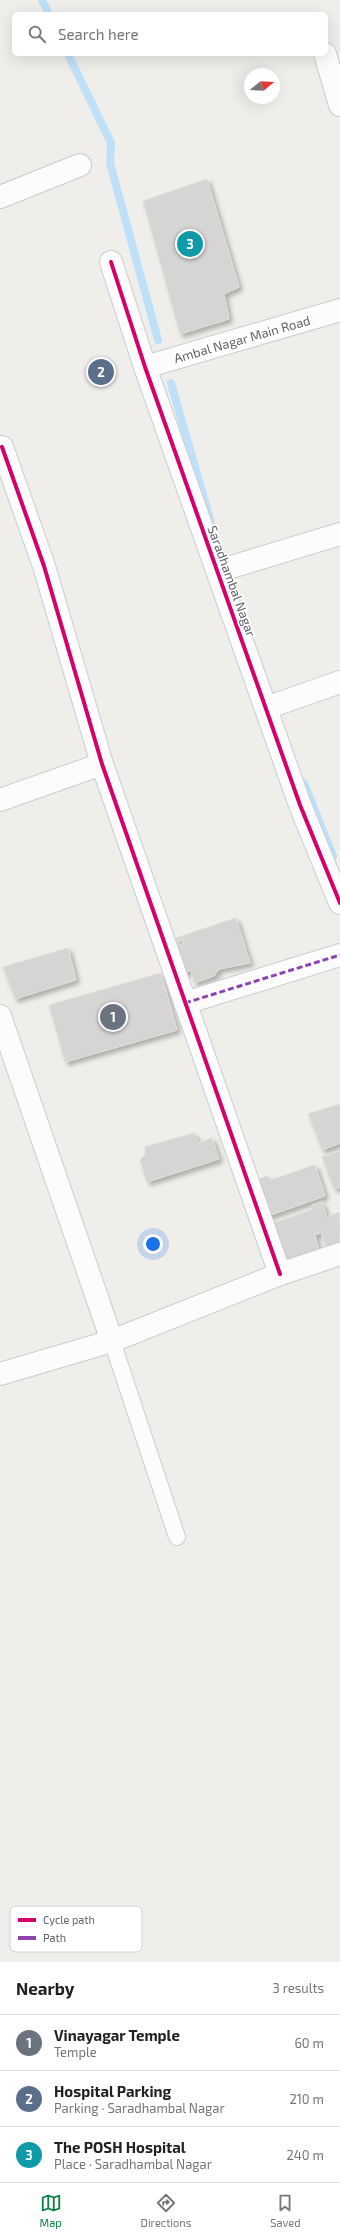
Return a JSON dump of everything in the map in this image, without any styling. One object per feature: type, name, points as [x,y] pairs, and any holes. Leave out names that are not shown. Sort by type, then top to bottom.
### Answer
[{"type":"street","points":[[326,56],[340,105]]},
{"type":"street","points":[[0,197],[80,165]]},
{"type":"street","name":"Saradhambal Nagar","points":[[111,262],[145,367],[300,805],[340,903]]},
{"type":"street","name":"Ambal Nagar Main Road","points":[[145,367],[340,310]]},
{"type":"street","points":[[2,447],[44,566],[102,764],[280,1274]]},
{"type":"street","points":[[218,571],[340,534]]},
{"type":"street","points":[[266,708],[340,682]]},
{"type":"street","points":[[0,800],[102,764]]},
{"type":"street","points":[[185,1003],[340,955]]},
{"type":"street","points":[[0,1016],[112,1341]]},
{"type":"street","points":[[0,1374],[112,1341],[280,1274],[340,1254]]},
{"type":"lane","points":[[112,1341],[177,1537]]},
{"type":"building","points":[[207,179],[239,287],[224,294],[229,319],[180,334],[143,201]]},
{"type":"building","points":[[236,918],[250,963],[219,969],[214,976],[194,983],[191,970],[182,975],[174,947],[184,944],[183,940],[174,941],[173,939]]},
{"type":"building","points":[[68,948],[76,980],[15,999],[3,967]]},
{"type":"building","points":[[161,973],[177,1030],[65,1062],[49,1005]]},
{"type":"building","points":[[340,1104],[340,1143],[322,1150],[308,1114]]},
{"type":"building","points":[[194,1133],[198,1143],[212,1138],[219,1159],[147,1182],[140,1160],[145,1155],[145,1147]]},
{"type":"building","points":[[340,1151],[340,1187],[334,1189],[322,1157]]},
{"type":"building","points":[[315,1165],[325,1196],[265,1217],[253,1181],[267,1176],[271,1180]]},
{"type":"building","points":[[322,1202],[327,1217],[339,1212],[340,1244],[327,1249],[321,1233],[315,1235],[319,1251],[282,1263],[268,1225],[311,1210],[312,1205]]},
{"type":"waterway","points":[[42,0],[48,12]]},
{"type":"waterway","points":[[69,56],[111,143],[110,163],[158,340]]},
{"type":"waterway","points":[[171,383],[211,523]]},
{"type":"waterway","points":[[304,783],[333,856]]},
{"type":"marked path","points":[[185,1003],[340,955]]},
{"type":"cycle path","points":[[111,262],[145,367],[300,805],[340,903]]},
{"type":"cycle path","points":[[2,447],[44,566],[102,764],[280,1274]]},
{"type":"place","name":"The POSH Hospital","points":[[190,244]]},
{"type":"place","name":"Hospital Parking","points":[[101,372]]},
{"type":"place","name":"Vinayagar Temple","points":[[113,1017]]}]
